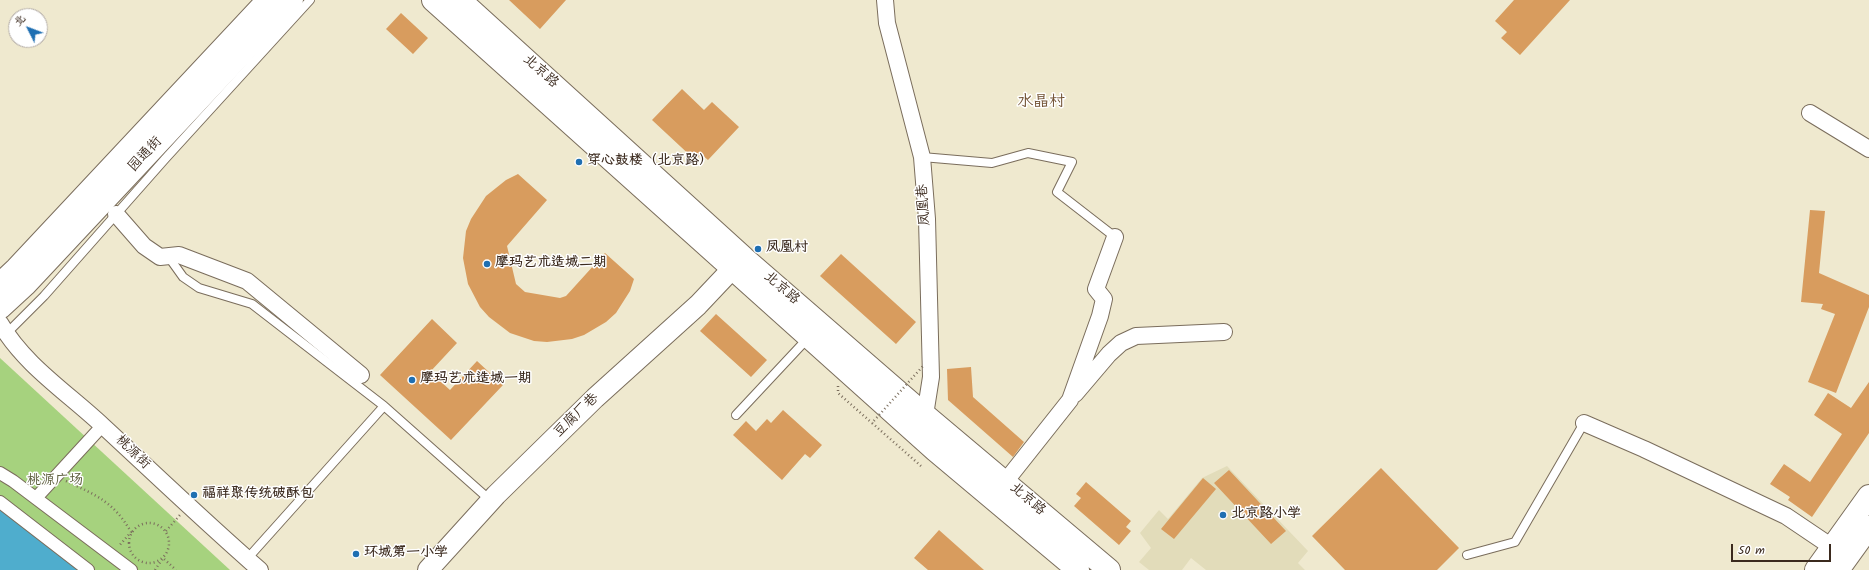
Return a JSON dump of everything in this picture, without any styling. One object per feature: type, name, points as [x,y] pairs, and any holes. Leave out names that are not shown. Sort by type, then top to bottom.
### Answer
[{"type":"main road","name":"园通街","points":[[0,308],[31,279],[254,26],[268,0]]},
{"type":"main road","name":"园通街","points":[[0,284],[22,264],[254,26],[292,0]]},
{"type":"main road","name":"北京路","points":[[433,0],[935,450],[1071,568]]},
{"type":"main road","name":"北京路","points":[[460,0],[744,258],[925,415],[1109,570]]},
{"type":"main road","points":[[1816,570],[1869,496]]},
{"type":"main road","points":[[1838,570],[1869,526]]},
{"type":"street","name":"凤凰巷","points":[[885,0],[887,23],[922,157],[927,219],[931,377],[925,415]]},
{"type":"street","points":[[1810,113],[1869,149]]},
{"type":"street","points":[[116,214],[144,246],[160,257],[179,255],[247,281],[361,375]]},
{"type":"street","points":[[1070,400],[1100,316],[1104,299],[1096,289],[1116,236]]},
{"type":"street","name":"豆腐厂巷","points":[[428,570],[490,500],[595,398],[698,305],[732,269]]},
{"type":"street","name":"桃源街","points":[[2,332],[26,358],[103,425],[188,506],[260,570]]},
{"type":"street","points":[[1005,482],[1070,400],[1109,354],[1121,343],[1136,336],[1224,332]]},
{"type":"street","points":[[1584,423],[1644,448],[1786,516],[1832,547]]},
{"type":"street","points":[[36,498],[103,425]]},
{"type":"street","points":[[0,473],[36,498],[131,570]]},
{"type":"street","points":[[0,502],[88,570]]},
{"type":"lane","points":[[2,332],[44,296],[116,214],[310,0]]},
{"type":"lane","points":[[922,157],[992,163],[1028,153],[1072,162],[1057,192],[1116,236]]},
{"type":"lane","points":[[168,256],[183,277],[199,288],[252,304],[384,406],[490,500]]},
{"type":"lane","points":[[736,414],[809,337]]},
{"type":"lane","points":[[247,559],[384,406]]},
{"type":"lane","points":[[1467,555],[1516,542],[1584,423]]},
{"type":"path","points":[[872,423],[923,366]]},
{"type":"path","points":[[838,393],[921,466]]},
{"type":"path","points":[[56,477],[97,495],[109,504],[123,519],[131,532]]},
{"type":"path","points":[[166,531],[188,506]]},
{"type":"path","points":[[112,556],[131,532],[141,524],[148,522],[155,523],[166,531],[169,539],[167,553],[155,570]]},
{"type":"path","points":[[131,532],[128,540],[129,548],[136,560],[150,564],[163,558]]},
{"type":"path","points":[[163,558],[176,570]]},
{"type":"shaded area","name":"北京路小学","points":[[1227,466],[1308,551],[1298,563],[1305,570],[1206,570],[1191,558],[1182,570],[1149,570],[1139,562],[1151,548],[1140,533],[1159,510],[1168,519],[1202,478]]},
{"type":"green space","name":"桃源广场","points":[[0,358],[230,570],[79,570],[0,509]]},
{"type":"water","points":[[0,509],[79,570],[0,570]]},
{"type":"building","points":[[509,0],[566,0],[540,29]]},
{"type":"building","points":[[1514,0],[1570,0],[1520,55],[1501,38],[1507,32],[1495,21]]},
{"type":"building","points":[[401,13],[428,38],[413,54],[386,29]]},
{"type":"building","points":[[682,89],[704,110],[712,102],[739,127],[708,160],[701,154],[695,160],[652,120]]},
{"type":"building","name":"摩玛艺术造城二期","points":[[518,174],[547,200],[507,246],[516,284],[525,292],[560,298],[566,296],[605,253],[634,279],[630,291],[616,313],[606,322],[584,335],[572,339],[547,342],[534,341],[510,333],[489,317],[480,307],[468,284],[463,258],[466,231],[471,219],[486,196],[506,180]]},
{"type":"building","points":[[1810,210],[1825,211],[1819,273],[1869,295],[1869,307],[1836,393],[1808,382],[1835,314],[1821,309],[1823,304],[1801,302]]},
{"type":"building","points":[[841,254],[916,322],[896,344],[820,276]]},
{"type":"building","points":[[716,314],[767,360],[751,377],[700,331]]},
{"type":"building","name":"摩玛艺术造城一期","points":[[432,319],[457,343],[430,372],[450,390],[477,361],[503,385],[451,440],[380,375]]},
{"type":"building","points":[[971,367],[973,397],[1024,442],[1013,457],[948,400],[947,369]]},
{"type":"building","points":[[1869,382],[1869,433],[1812,517],[1788,500],[1790,497],[1770,484],[1784,464],[1810,482],[1842,434],[1814,415],[1828,393],[1851,408]]},
{"type":"building","points":[[783,410],[822,445],[810,458],[805,454],[782,480],[733,435],[746,421],[756,431],[767,419],[771,423]]},
{"type":"building","points":[[1381,468],[1459,548],[1437,570],[1345,570],[1312,536]]},
{"type":"building","points":[[1229,470],[1286,531],[1271,544],[1214,483]]},
{"type":"building","points":[[1203,478],[1216,489],[1174,539],[1161,529]]},
{"type":"building","points":[[1086,482],[1131,521],[1126,527],[1131,531],[1119,545],[1074,506],[1081,498],[1076,494]]},
{"type":"building","points":[[939,530],[984,570],[928,570],[914,558]]},
{"type":"place","name":"穿心鼓楼（北京路）","points":[[579,162]]},
{"type":"place","name":"凤凰村","points":[[758,249]]},
{"type":"place","name":"摩玛艺术造城二期","points":[[487,264]]},
{"type":"place","name":"摩玛艺术造城一期","points":[[412,380]]},
{"type":"place","name":"福祥聚传统破酥包","points":[[194,495]]},
{"type":"place","name":"北京路小学","points":[[1223,515]]},
{"type":"place","name":"环城第一小学","points":[[356,554]]},
{"type":"district","name":"水晶村","points":[[1041,103]]}]
